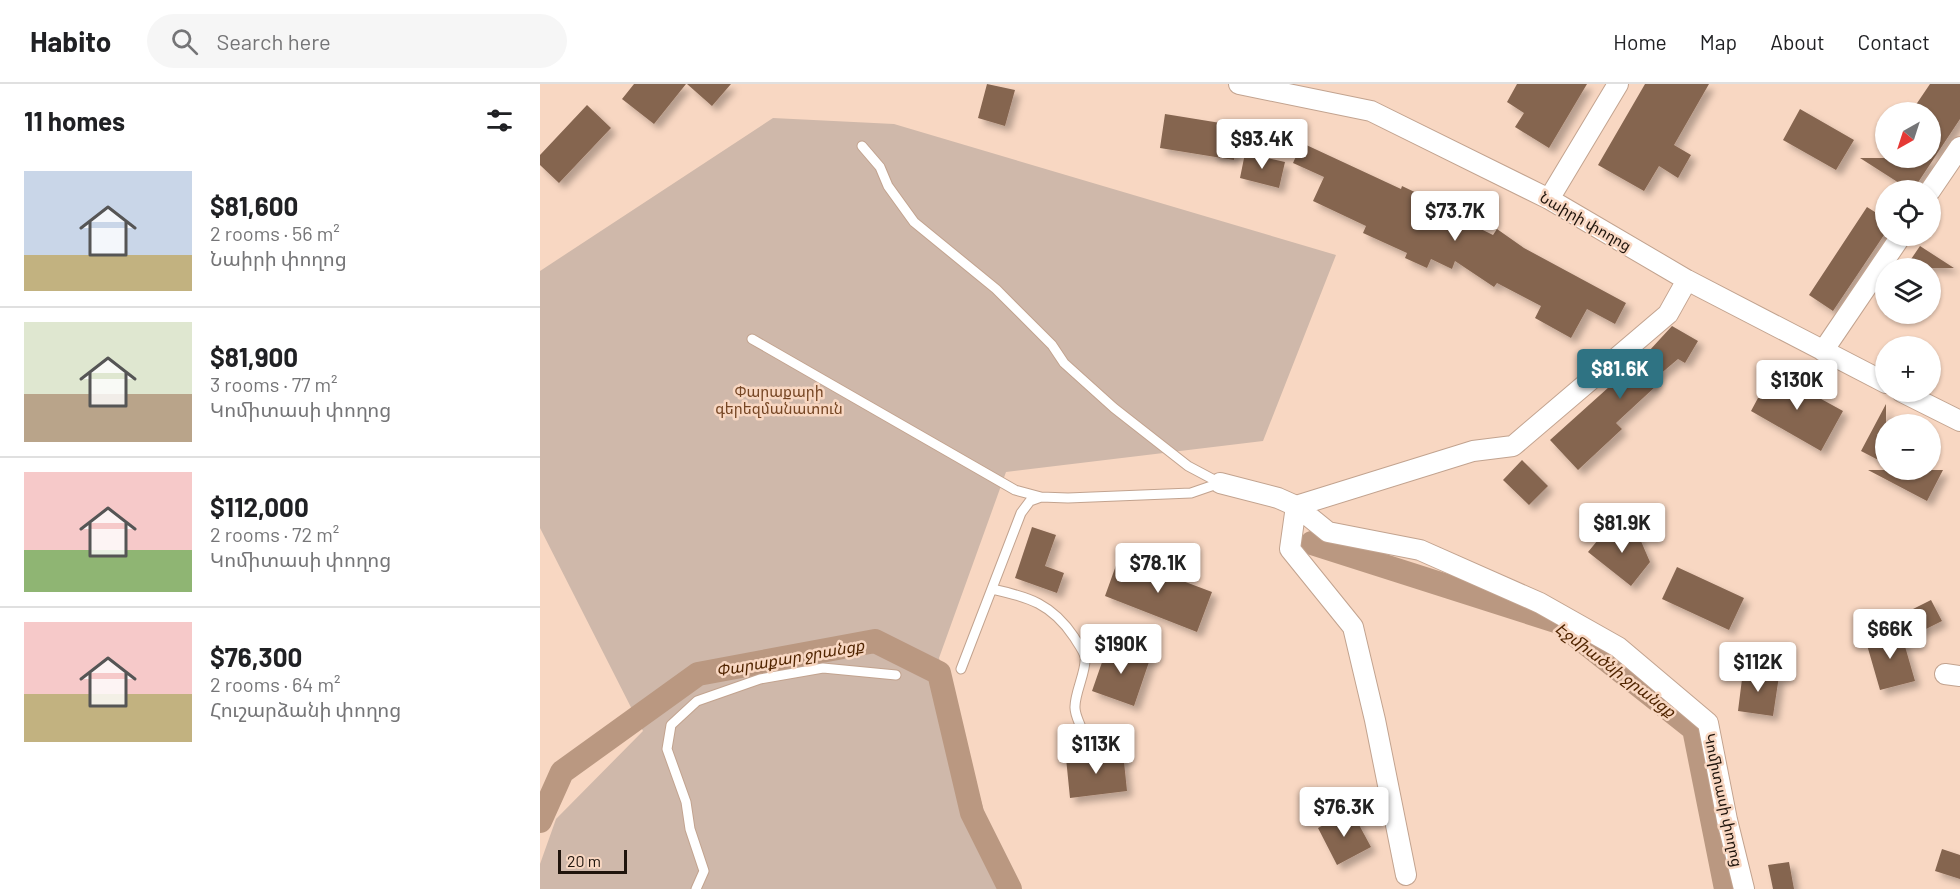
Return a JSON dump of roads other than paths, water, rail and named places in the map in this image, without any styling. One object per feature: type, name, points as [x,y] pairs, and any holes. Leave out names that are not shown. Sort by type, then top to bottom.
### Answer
[{"type":"street","name":"Նաիրի փողոց","points":[[1239,84],[1371,111],[1549,199],[1687,279],[1875,377]]},
{"type":"street","points":[[1549,199],[1618,84]]},
{"type":"street","points":[[1938,180],[1960,147]]},
{"type":"street","points":[[1823,351],[1893,246]]},
{"type":"street","points":[[1406,875],[1375,720],[1353,627],[1290,549],[1296,506],[1473,451],[1513,446],[1668,314],[1687,279]]},
{"type":"street","points":[[1921,402],[1960,422]]},
{"type":"street","name":"Կոմիտասի փողոց","points":[[1220,483],[1278,498],[1296,506],[1328,532],[1420,550],[1540,603],[1618,647],[1708,723],[1726,820],[1744,889]]},
{"type":"lane","points":[[862,146],[880,167],[888,186],[914,222],[996,289],[1052,345],[1064,363],[1114,408],[1188,466],[1220,483]]},
{"type":"lane","points":[[752,339],[1015,490],[1041,497],[1068,498],[1191,493],[1220,483]]},
{"type":"lane","points":[[961,669],[1021,513],[1030,501],[1041,497]]},
{"type":"lane","points":[[992,589],[1016,594],[1052,610],[1065,623],[1086,657],[1075,708],[1082,730]]},
{"type":"lane","points":[[696,889],[704,871],[690,829],[686,802],[667,749],[671,725],[697,701],[760,679],[823,668],[896,675]]},
{"type":"waterway","name":"Էջմիածնի ջրանցք","points":[[1312,543],[1559,622],[1694,729],[1726,889]]},
{"type":"waterway","name":"Փարաքար ջրանցք","points":[[540,821],[562,772],[698,674],[875,641],[939,673],[972,813],[1010,889]]},
{"type":"park label","name":"Փարաքարի գերեզմանատուն","points":[[779,400]]}]
